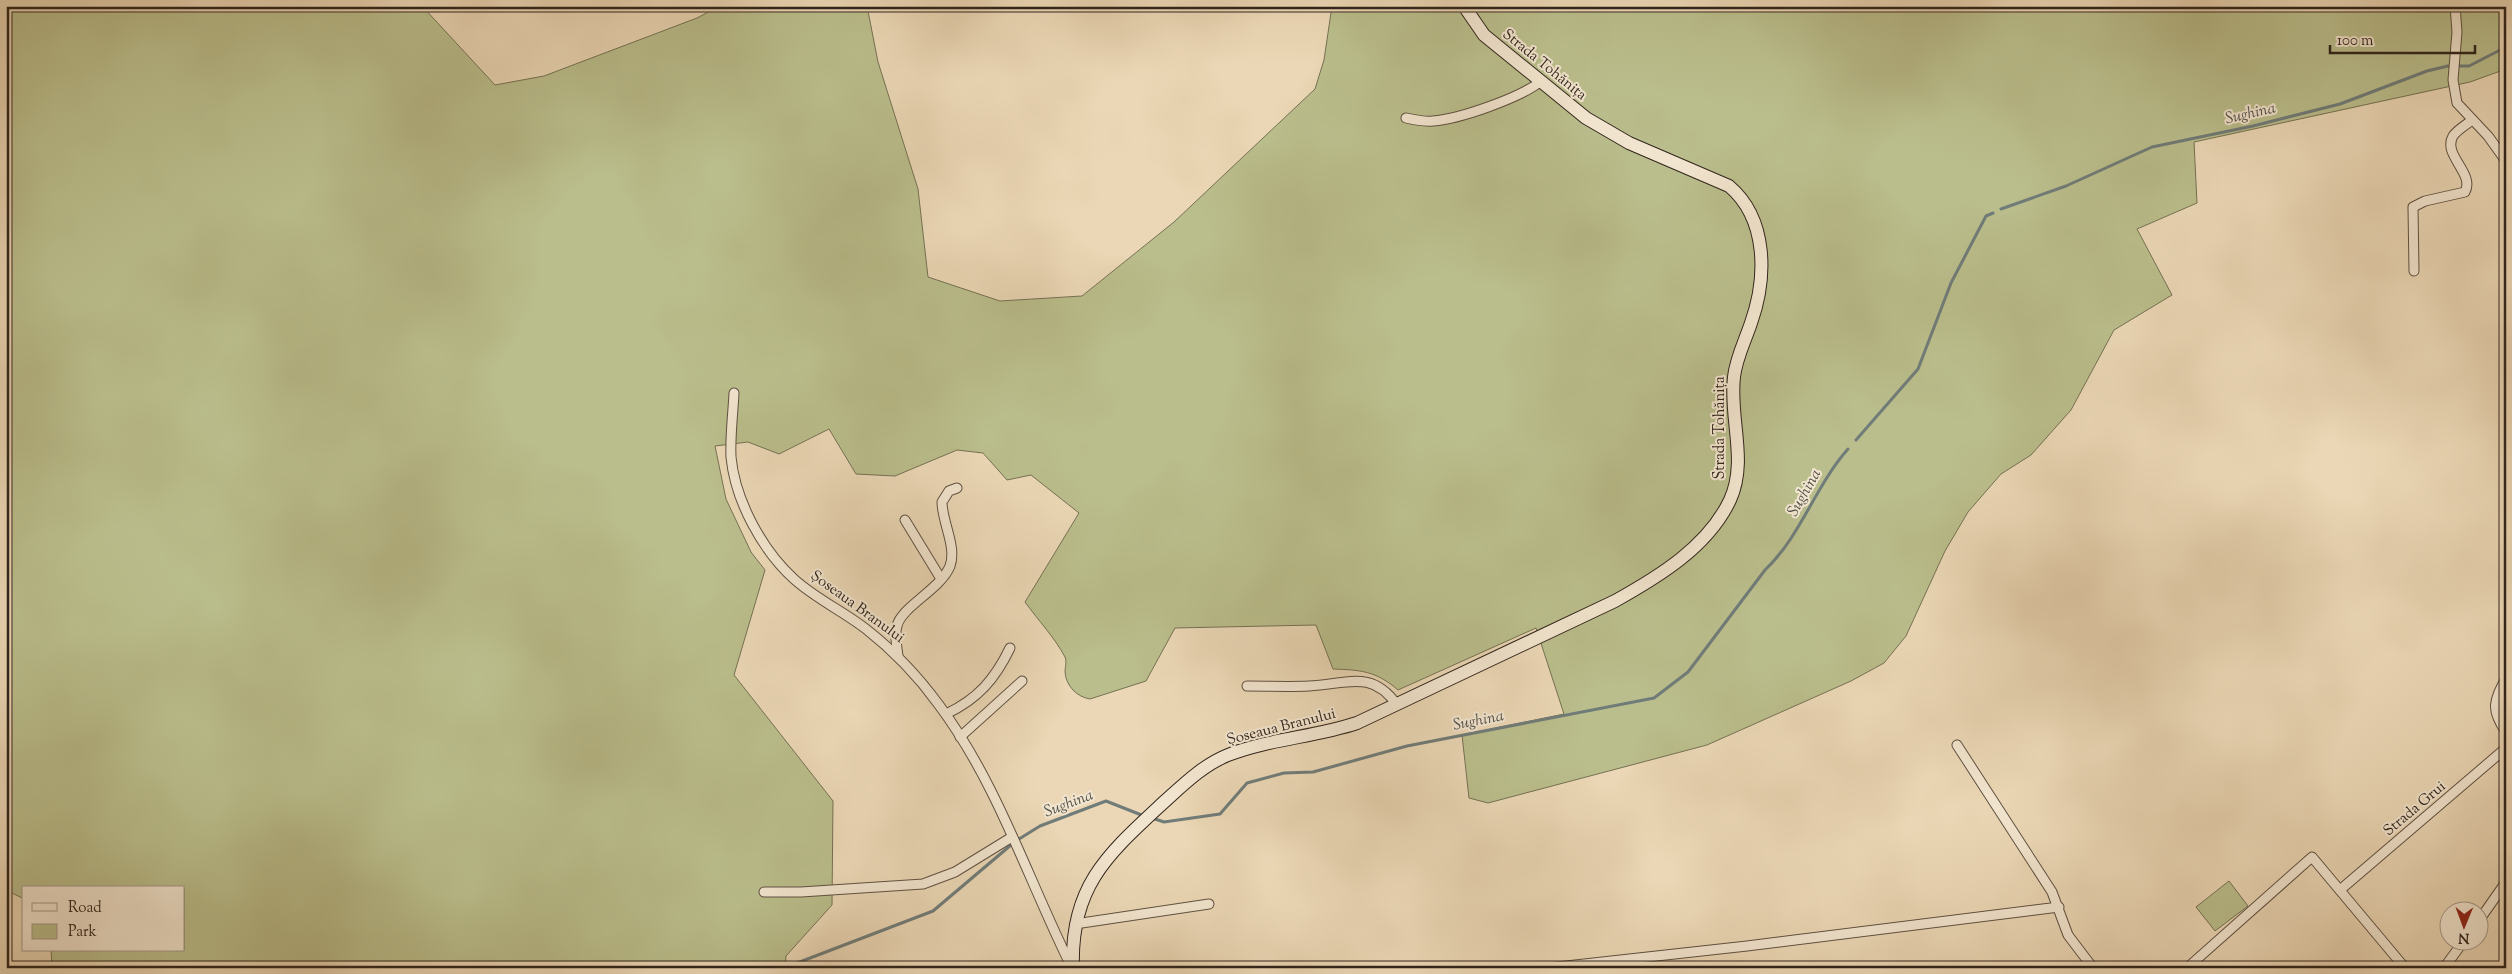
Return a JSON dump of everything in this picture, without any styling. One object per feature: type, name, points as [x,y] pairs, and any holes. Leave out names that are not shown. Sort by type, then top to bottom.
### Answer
[{"type":"main road","name":"Strada Tohănița","points":[[1458,675],[1615,601],[1660,574],[1694,546],[1715,523],[1729,501],[1736,480],[1738,457],[1734,377],[1757,301],[1761,268],[1759,241],[1751,212],[1739,194],[1729,186],[1614,135],[1586,118],[1484,35],[1464,6]]},
{"type":"main road","name":"Șoseaua Branului","points":[[1072,968],[1074,924],[1080,903],[1090,882],[1114,850],[1195,775],[1225,756],[1255,747],[1333,731],[1357,723],[1458,675]]},
{"type":"street","points":[[2455,6],[2458,21],[2454,93],[2457,103],[2488,136],[2506,161]]},
{"type":"street","points":[[1406,118],[1433,121],[1446,118],[1512,98],[1540,82]]},
{"type":"street","points":[[2414,271],[2413,207],[2465,192],[2468,186],[2467,179],[2452,150],[2451,142],[2454,134],[2472,120]]},
{"type":"street","name":"Șoseaua Branului","points":[[734,393],[731,446],[733,469],[742,498],[765,544],[795,580],[865,628],[898,656],[946,714],[994,793],[1072,968]]},
{"type":"street","points":[[898,656],[895,636],[898,621],[941,579],[949,568],[951,554],[942,502],[949,491],[957,488]]},
{"type":"street","points":[[905,520],[941,579]]},
{"type":"street","points":[[946,714],[982,692],[999,670],[1010,648]]},
{"type":"street","points":[[2506,678],[2494,706],[2495,714],[2506,732]]},
{"type":"street","points":[[960,737],[1022,681]]},
{"type":"street","points":[[1246,686],[1309,686],[1364,681],[1384,689],[1397,705]]},
{"type":"street","points":[[1957,745],[2044,878],[2059,907],[2068,935],[2093,968]]},
{"type":"street","name":"Strada Grui","points":[[2340,890],[2506,748]]},
{"type":"street","points":[[764,892],[783,893],[923,884],[955,872],[1012,837]]},
{"type":"street","points":[[2187,968],[2312,857],[2405,968]]},
{"type":"street","points":[[2490,904],[2506,882]]},
{"type":"street","points":[[2497,894],[2506,900]]},
{"type":"street","points":[[1074,924],[1209,904]]},
{"type":"street","points":[[1548,968],[1747,946],[2059,907]]},
{"type":"street","points":[[2444,968],[2456,952]]},
{"type":"green space","points":[[6,6],[422,6],[495,85],[544,76],[697,18],[720,6],[867,6],[878,62],[918,189],[928,277],[1000,301],[1082,296],[1174,222],[1315,89],[1324,60],[1332,6],[2506,6],[2506,69],[2470,82],[2194,142],[2197,203],[2137,229],[2172,295],[2114,330],[2071,410],[2031,455],[2001,474],[1968,512],[1945,551],[1906,636],[1884,663],[1851,681],[1707,745],[1488,803],[1469,798],[1462,735],[1564,714],[1536,628],[1398,690],[1375,675],[1352,670],[1333,669],[1316,625],[1175,628],[1146,681],[1090,699],[1085,698],[1070,686],[1065,672],[1065,657],[1025,602],[1079,513],[1031,475],[1007,480],[983,453],[957,450],[895,476],[856,474],[829,429],[779,454],[748,442],[715,446],[726,499],[751,552],[765,570],[734,675],[833,801],[832,905],[786,956],[785,968],[52,968],[51,952],[185,952],[185,886],[22,886],[22,898],[8,891],[6,893]]},
{"type":"green space","points":[[2229,881],[2248,906],[2215,931],[2196,907]]},
{"type":"waterway","name":"Sughina","points":[[2001,209],[2066,186],[2152,147],[2253,126],[2340,104],[2427,71],[2448,66],[2469,66],[2506,47]]},
{"type":"waterway","name":"Sughina","points":[[1856,440],[1918,369],[1951,283],[1986,216],[1993,213]]},
{"type":"waterway","name":"Sughina","points":[[1152,818],[1164,822],[1220,814],[1247,783],[1284,773],[1313,772],[1407,746],[1654,698],[1688,672],[1765,570],[1778,557],[1836,463],[1848,449]]},
{"type":"waterway","name":"Sughina","points":[[1019,839],[1040,826],[1106,801],[1144,816]]},
{"type":"waterway","name":"Sughina","points":[[784,968],[933,911],[1011,845]]}]
